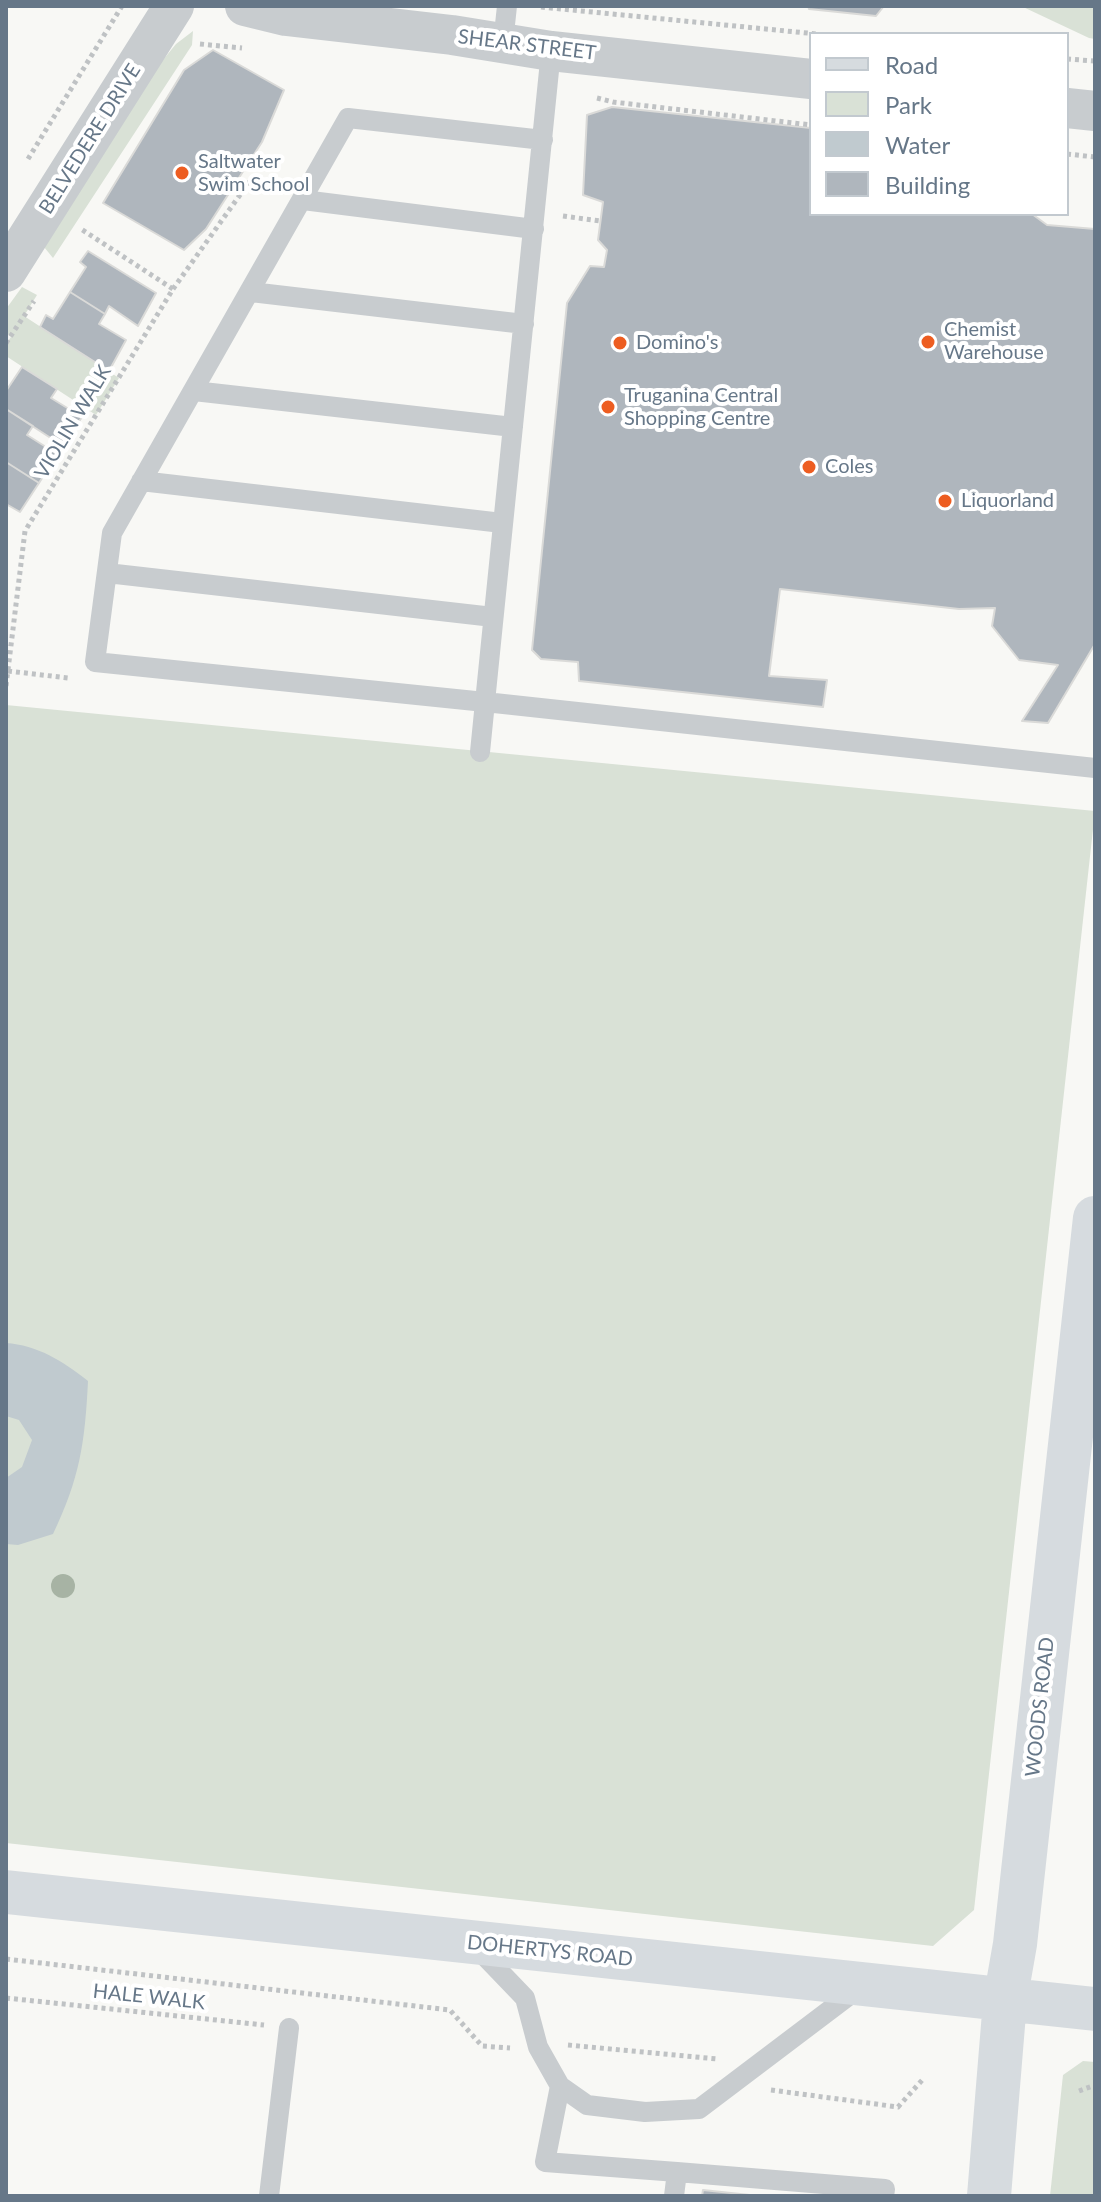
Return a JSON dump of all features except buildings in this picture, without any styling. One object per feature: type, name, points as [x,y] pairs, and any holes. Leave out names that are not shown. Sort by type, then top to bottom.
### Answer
[{"type":"main road","name":"WOODS ROAD","points":[[989,2196],[1005,2001],[1015,1944],[1095,1218]]},
{"type":"main road","name":"DOHERTYS ROAD","points":[[6,1892],[1095,2009]]},
{"type":"street","name":"BELVEDERE DRIVE","points":[[6,272],[174,6]]},
{"type":"street","name":"SHEAR STREET","points":[[245,6],[286,16],[505,24],[551,51],[809,79]]},
{"type":"street","points":[[1069,108],[1095,111]]},
{"type":"lane","points":[[480,752],[551,51]]},
{"type":"lane","points":[[543,140],[348,118],[112,533],[95,662],[1095,768]]},
{"type":"lane","points":[[303,200],[534,229]]},
{"type":"lane","points":[[251,292],[524,324]]},
{"type":"lane","points":[[194,391],[513,427]]},
{"type":"lane","points":[[141,481],[502,523]]},
{"type":"lane","points":[[107,573],[493,617]]},
{"type":"lane","points":[[472,1943],[525,1998],[538,2047],[560,2086],[587,2105],[645,2112],[699,2109],[863,1985]]},
{"type":"lane","points":[[269,2196],[289,2028]]},
{"type":"lane","points":[[560,2086],[545,2162],[885,2189],[884,2196]]},
{"type":"lane","points":[[674,2196],[677,2172]]},
{"type":"path","points":[[23,167],[122,6]]},
{"type":"path","points":[[532,6],[809,33]]},
{"type":"path","points":[[1069,59],[1095,61]]},
{"type":"path","points":[[1069,154],[1095,157]]},
{"type":"path","name":"VIOLIN WALK","points":[[6,686],[25,531],[173,289],[81,229]]},
{"type":"path","points":[[8,671],[68,678]]},
{"type":"path","points":[[6,1959],[450,2010],[482,2046],[521,2049],[560,2044],[718,2059],[770,2089],[898,2107],[924,2078]]},
{"type":"path","name":"HALE WALK","points":[[6,1998],[289,2028]]},
{"type":"path","points":[[1079,2091],[1095,2085]]},
{"type":"green space","points":[[1021,6],[1095,6],[1095,39],[1089,38]]},
{"type":"green space","points":[[193,31],[192,45],[53,258],[44,247],[158,66],[176,44]]},
{"type":"green space","points":[[22,287],[37,295],[24,316],[119,378],[96,415],[6,356],[6,344],[11,337],[6,332],[6,309]]},
{"type":"green space","points":[[6,705],[1095,811],[974,1910],[933,1946],[6,1843]]},
{"type":"green space","points":[[1083,2061],[1095,2062],[1095,2196],[1050,2196],[1063,2075]]},
{"type":"water","points":[[6,1343],[49,1355],[88,1381],[80,1459],[62,1514],[53,1534],[18,1545],[6,1544],[6,1478],[22,1467],[32,1440],[19,1420],[6,1416]]},
{"type":"place","name":"Saltwater Swim School","points":[[182,173]]},
{"type":"place","name":"Chemist Warehouse","points":[[928,342]]},
{"type":"place","name":"Domino's","points":[[620,343]]},
{"type":"place","name":"Truganina Central Shopping Centre","points":[[608,407]]},
{"type":"place","name":"Coles","points":[[809,467]]},
{"type":"place","name":"Liquorland","points":[[945,501]]}]
